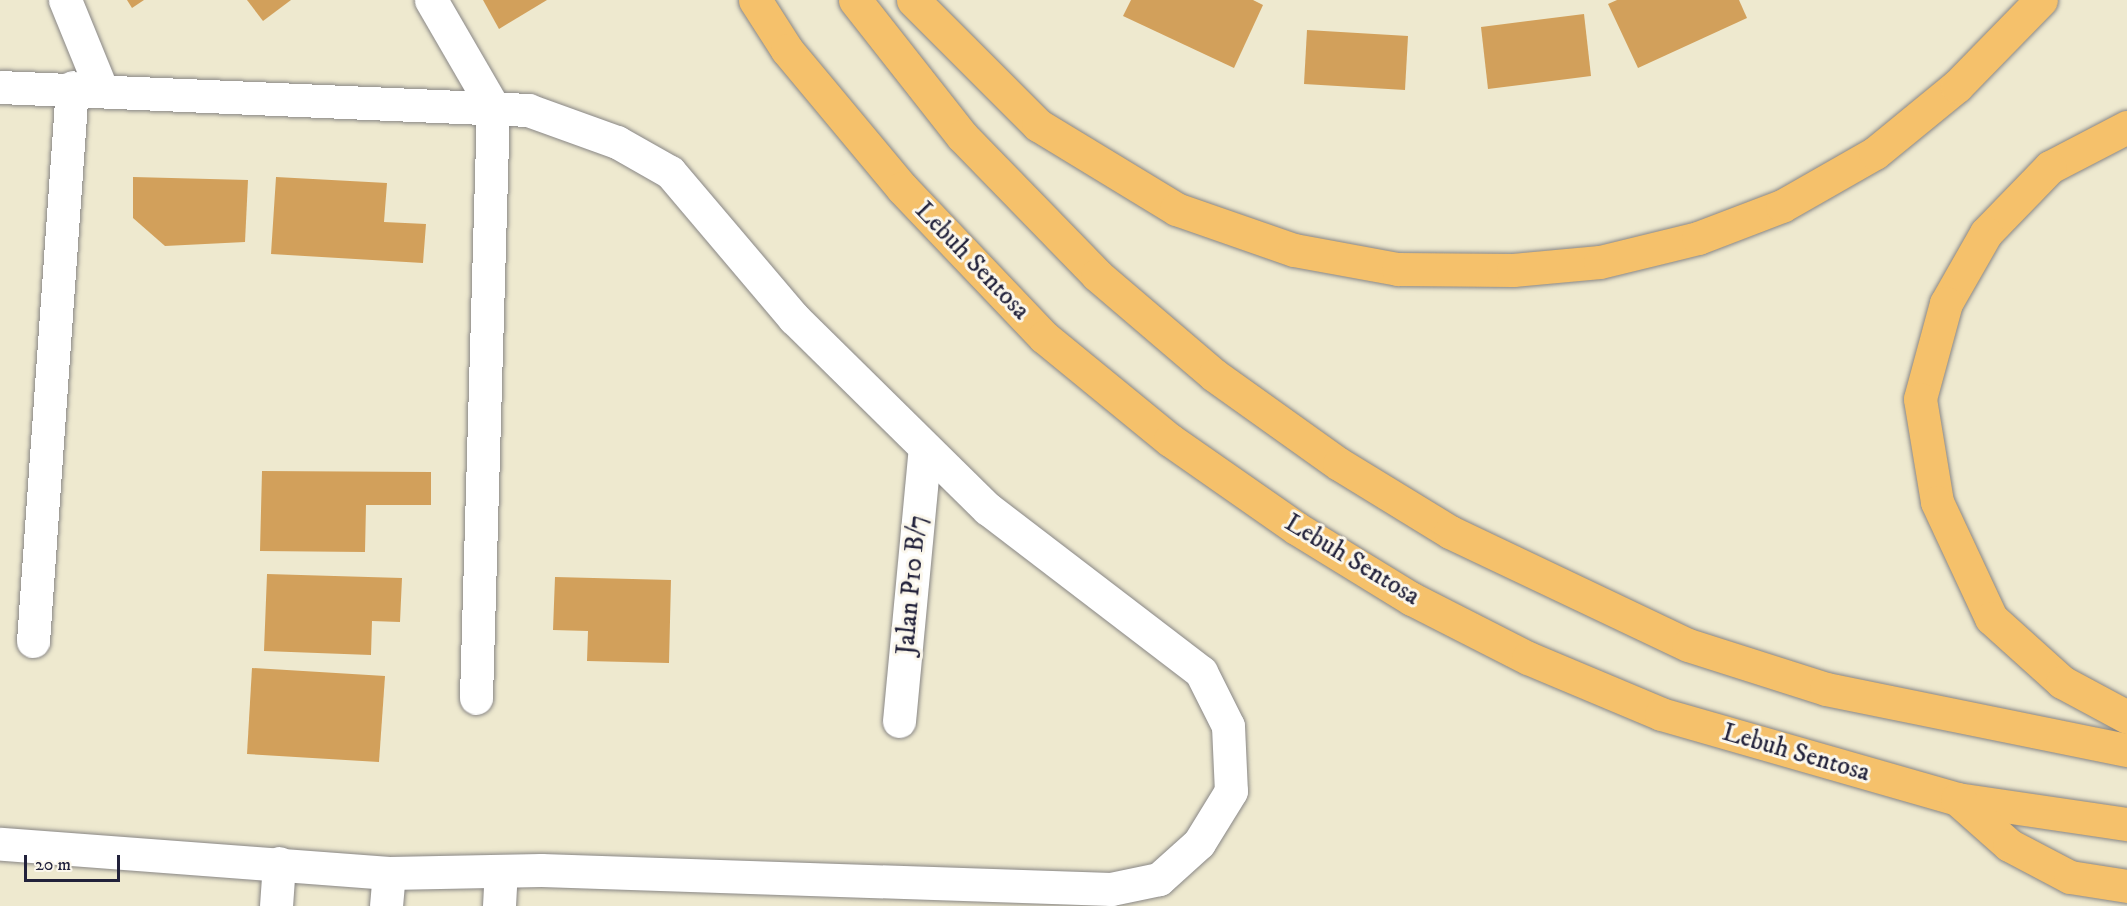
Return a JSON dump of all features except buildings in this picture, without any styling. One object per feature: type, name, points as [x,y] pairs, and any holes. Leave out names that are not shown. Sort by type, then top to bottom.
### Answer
[{"type":"main road","name":"Lebuh Sentosa","points":[[755,0],[788,50],[902,188],[1044,337],[1170,440],[1296,528],[1412,598],[1528,658],[1661,714],[1957,799],[2127,824]]},
{"type":"main road","points":[[855,0],[962,136],[1097,275],[1214,375],[1339,464],[1450,532],[1688,645],[1826,689],[2127,750]]},
{"type":"main road","points":[[913,0],[1038,125],[1176,209],[1294,250],[1398,269],[1513,270],[1600,262],[1698,238],[1782,206],[1875,153],[1957,86],[2041,0]]},
{"type":"main road","points":[[2127,127],[2050,167],[1986,233],[1946,303],[1920,399],[1936,502],[1991,618],[2062,682],[2127,717]]},
{"type":"main road","points":[[1957,799],[2009,845],[2070,877],[2127,886]]},
{"type":"street","points":[[33,641],[86,88],[65,0]]},
{"type":"street","points":[[431,0],[493,107],[476,698]]},
{"type":"street","points":[[0,87],[86,88],[528,110],[617,142],[670,172],[794,318],[988,509],[1201,672],[1228,726],[1231,791],[1199,843],[1159,879],[1111,889],[935,896],[501,871],[388,873],[279,863],[0,844]]},
{"type":"street","name":"Jalan P10 B/7","points":[[899,721],[924,448]]},
{"type":"street","points":[[276,906],[279,863]]},
{"type":"street","points":[[499,906],[501,871]]},
{"type":"street","points":[[386,906],[388,873]]}]
